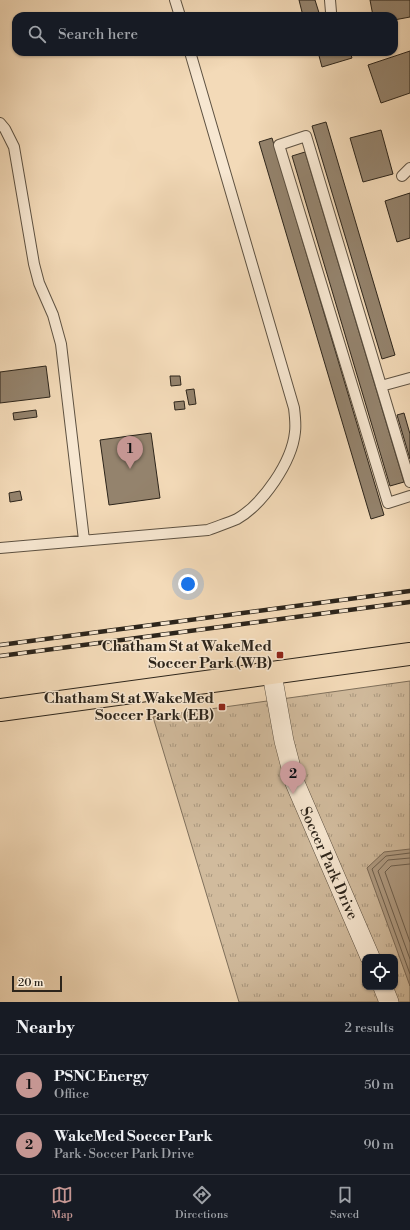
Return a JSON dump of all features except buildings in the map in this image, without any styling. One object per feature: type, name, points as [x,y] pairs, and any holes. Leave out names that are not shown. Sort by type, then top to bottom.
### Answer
[{"type":"main road","points":[[0,710],[410,654]]},
{"type":"street","name":"Soccer Park Drive","points":[[272,674],[284,741],[295,783],[369,954]]},
{"type":"street","points":[[384,990],[389,1002]]},
{"type":"lane","points":[[175,0],[179,12]]},
{"type":"lane","points":[[330,0],[331,12]]},
{"type":"lane","points":[[0,548],[208,530],[236,519],[259,501],[276,480],[291,449],[295,432],[294,408],[191,56]]},
{"type":"lane","points":[[0,123],[5,129],[14,147],[34,264],[39,283],[53,315],[61,344],[84,540]]},
{"type":"lane","points":[[410,482],[306,136],[279,145],[388,503],[410,496]]},
{"type":"lane","points":[[402,176],[410,168]]},
{"type":"lane","points":[[381,386],[410,378]]},
{"type":"green space","points":[[410,681],[410,1002],[239,1002],[153,717]]},
{"type":"water","points":[[410,849],[410,986],[367,868],[384,852]]},
{"type":"railway","points":[[0,645],[410,591]]},
{"type":"railway","points":[[0,656],[410,602]]},
{"type":"place","name":"PSNC Energy","points":[[130,469]]},
{"type":"place","name":"Chatham St at WakeMed Soccer Park (WB)","points":[[280,655]]},
{"type":"place","name":"Chatham St at WakeMed Soccer Park (EB)","points":[[222,707]]},
{"type":"place","name":"WakeMed Soccer Park","points":[[293,794]]}]
